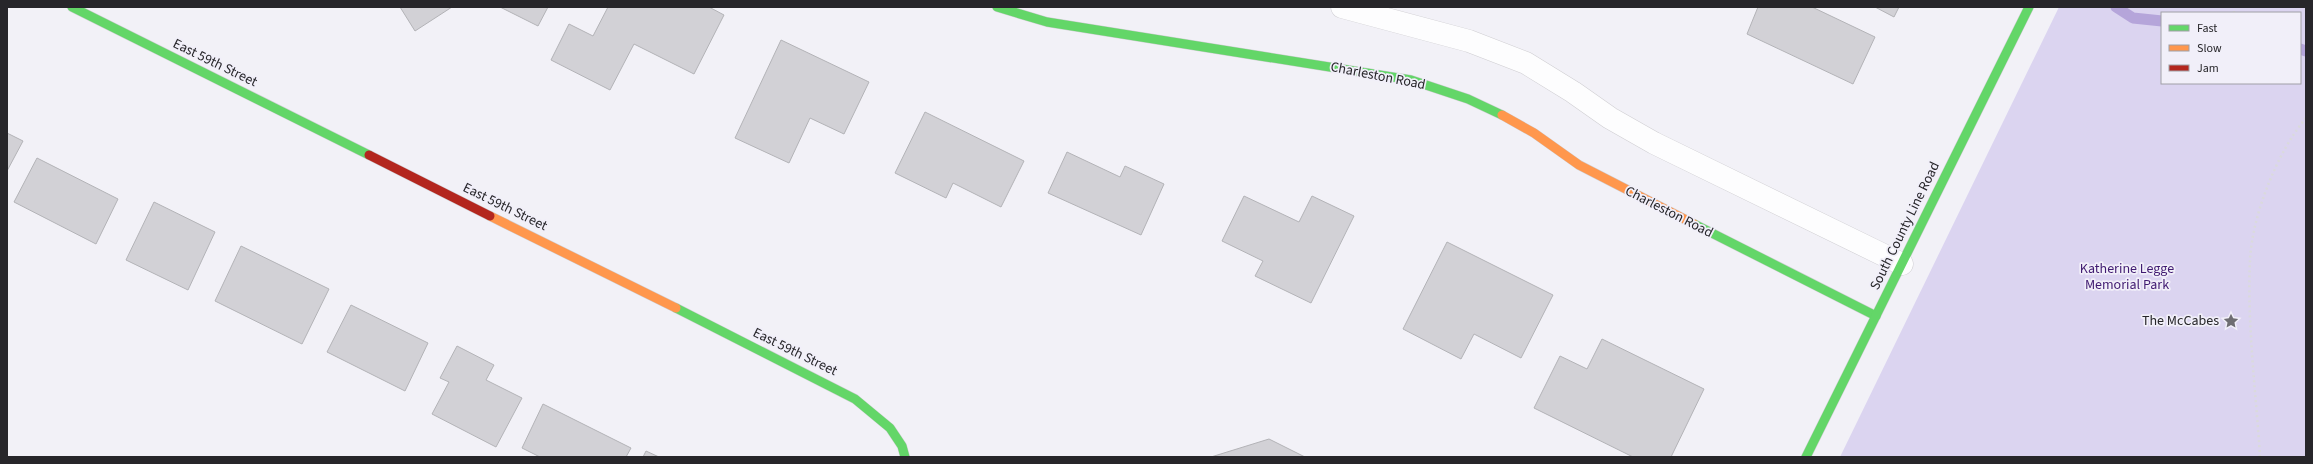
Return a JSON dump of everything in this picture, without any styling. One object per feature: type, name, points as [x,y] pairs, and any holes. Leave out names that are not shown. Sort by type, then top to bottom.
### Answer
[{"type":"street","name":"East 59th Street","points":[[72,7],[846,393],[869,407],[890,430],[904,451],[905,457]]},
{"type":"street","name":"Charleston Road","points":[[997,7],[1047,22],[1411,80],[1441,89],[1486,107],[1541,137],[1578,165],[1876,316]]},
{"type":"street","points":[[1342,7],[1469,41],[1526,62],[1610,118],[1654,143],[1902,264]]},
{"type":"street","name":"South County Line Road","points":[[1806,457],[2029,7]]},
{"type":"path","points":[[2260,457],[2251,324],[2250,259],[2260,208],[2277,163],[2306,118]]},
{"type":"green space","name":"Katherine Legge Memorial Park","points":[[2059,7],[2306,7],[2306,457],[1840,457]]},
{"type":"building","points":[[400,7],[452,7],[415,31]]},
{"type":"building","points":[[500,7],[548,7],[538,26]]},
{"type":"building","points":[[608,7],[709,7],[724,15],[694,74],[634,44],[610,90],[551,60],[569,24],[593,36]]},
{"type":"building","points":[[1758,7],[1812,7],[1875,37],[1853,84],[1747,34]]},
{"type":"building","points":[[1875,7],[1899,7],[1894,17]]},
{"type":"building","points":[[781,40],[869,82],[844,134],[810,118],[789,163],[735,138]]},
{"type":"building","points":[[925,112],[1024,161],[1001,207],[953,183],[946,198],[895,173]]},
{"type":"building","points":[[7,133],[23,141],[7,171]]},
{"type":"building","points":[[1067,152],[1120,177],[1125,166],[1164,184],[1141,235],[1048,193]]},
{"type":"building","points":[[37,158],[118,199],[96,244],[14,202]]},
{"type":"building","points":[[1244,196],[1299,222],[1312,196],[1354,216],[1311,303],[1255,276],[1263,261],[1222,241]]},
{"type":"building","points":[[154,202],[215,232],[188,290],[126,260]]},
{"type":"building","points":[[1447,242],[1553,295],[1521,358],[1474,334],[1461,359],[1403,329]]},
{"type":"building","points":[[241,246],[329,289],[302,344],[215,301]]},
{"type":"building","points":[[351,305],[428,343],[405,391],[327,352]]},
{"type":"building","points":[[1602,339],[1704,389],[1671,457],[1633,457],[1534,408],[1560,356],[1587,369]]},
{"type":"building","points":[[457,346],[494,365],[486,380],[522,398],[496,447],[432,414],[449,382],[440,378]]},
{"type":"building","points":[[543,404],[631,448],[626,457],[540,457],[522,448]]},
{"type":"building","points":[[1269,439],[1305,457],[1211,457]]},
{"type":"building","points":[[646,451],[659,457],[643,457]]},
{"type":"waterway","points":[[2116,7],[2133,18],[2161,21]]},
{"type":"waterway","points":[[2301,49],[2306,51]]},
{"type":"traffic: fast","points":[[72,7],[369,155]]},
{"type":"traffic: fast","points":[[997,7],[1047,22],[1411,80],[1468,99],[1502,115]]},
{"type":"traffic: fast","points":[[1806,457],[2029,7]]},
{"type":"traffic: fast","points":[[1694,224],[1876,316]]},
{"type":"traffic: fast","points":[[676,308],[855,399],[890,428],[902,446],[905,457]]},
{"type":"traffic: slow","points":[[1502,115],[1534,133],[1579,165],[1694,224]]},
{"type":"traffic: slow","points":[[490,216],[676,308]]},
{"type":"traffic: jam","points":[[369,155],[490,216]]},
{"type":"place","name":"The McCabes","points":[[2231,321]]}]
